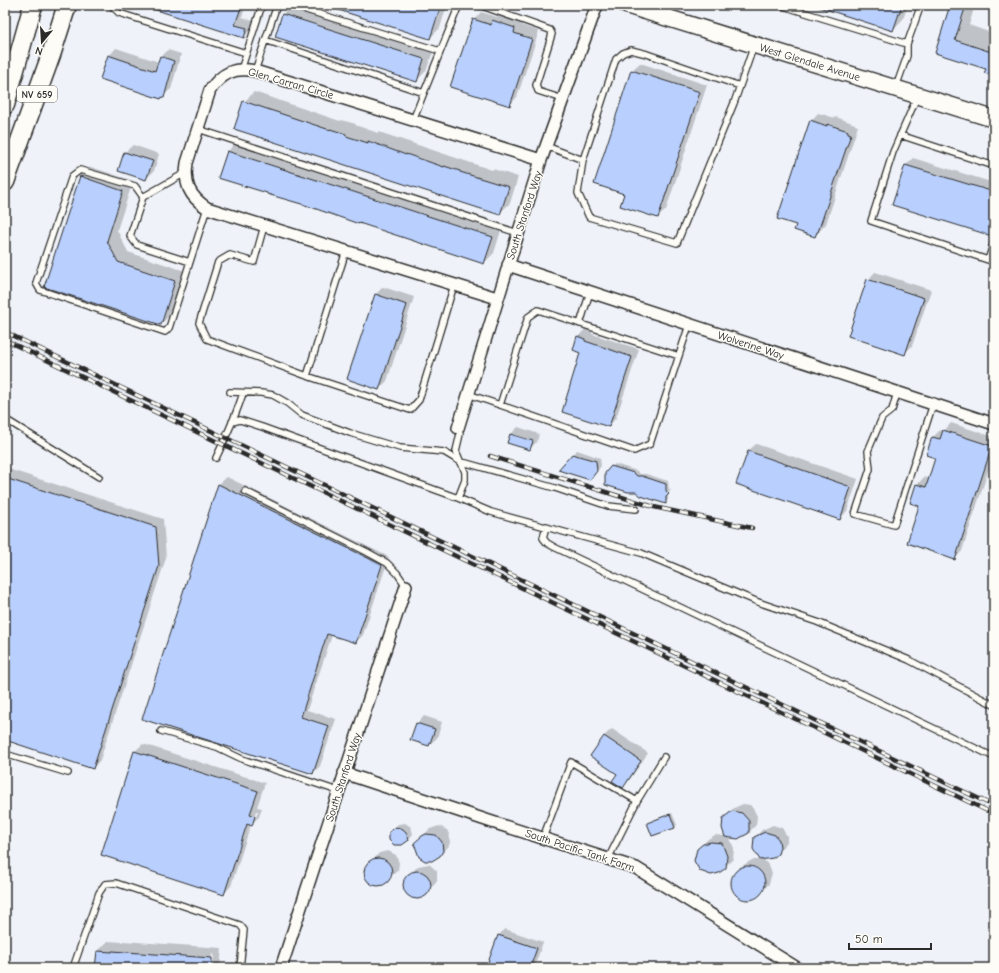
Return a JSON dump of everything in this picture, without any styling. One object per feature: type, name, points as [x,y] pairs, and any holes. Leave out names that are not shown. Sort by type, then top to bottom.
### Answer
[{"type":"main road","name":"NV 659","points":[[5,105],[33,5]]},
{"type":"main road","name":"NV 659","points":[[5,182],[67,5]]},
{"type":"main road","name":"West Glendale Avenue","points":[[626,5],[994,119]]},
{"type":"street","name":"South Stanford Way","points":[[458,428],[497,298],[541,160],[597,5]]},
{"type":"street","name":"Glen Carran Circle","points":[[497,298],[207,208],[198,202],[190,192],[187,184],[187,163],[210,90],[225,74],[235,70],[255,71],[541,160]]},
{"type":"street","name":"Wolverine Way","points":[[508,265],[994,424]]},
{"type":"street","name":"South Stanford Way","points":[[282,968],[344,773],[406,586]]},
{"type":"street","name":"South Pacific Tank Farm","points":[[344,773],[638,869],[797,968]]},
{"type":"lane","points":[[111,5],[119,13],[246,53]]},
{"type":"lane","points":[[241,70],[262,5]]},
{"type":"lane","points":[[255,71],[277,5]]},
{"type":"lane","points":[[290,5],[440,51]]},
{"type":"lane","points":[[413,120],[459,5]]},
{"type":"lane","points":[[479,5],[550,30],[552,34],[536,85],[538,91],[563,99]]},
{"type":"lane","points":[[780,5],[907,44]]},
{"type":"lane","points":[[896,89],[907,56],[907,44],[921,5]]},
{"type":"lane","points":[[265,40],[424,93]]},
{"type":"lane","points":[[740,86],[647,54],[630,50],[623,53],[616,59],[583,160],[578,192],[588,217],[677,242],[740,86],[754,45]]},
{"type":"lane","points":[[917,95],[893,152],[870,221],[988,260],[994,242]]},
{"type":"lane","points":[[198,129],[518,233]]},
{"type":"lane","points":[[900,134],[994,166]]},
{"type":"lane","points":[[546,146],[583,160]]},
{"type":"lane","points":[[143,197],[135,186],[80,170],[72,176],[36,283],[40,290],[165,332],[169,328],[207,208]]},
{"type":"lane","points":[[186,173],[143,197],[130,236],[137,245],[190,262]]},
{"type":"lane","points":[[264,226],[254,262],[230,255],[218,262],[200,323],[207,339],[307,376],[410,410],[419,400],[454,285]]},
{"type":"lane","points":[[307,376],[346,252]]},
{"type":"lane","points":[[580,324],[590,292]]},
{"type":"lane","points":[[500,405],[528,317],[538,310],[679,356]]},
{"type":"lane","points":[[468,394],[634,451],[650,444],[689,325]]},
{"type":"lane","points":[[230,392],[273,395],[287,403],[302,415],[350,433],[400,448],[444,452],[459,461],[555,488],[608,506],[636,509]]},
{"type":"lane","points":[[897,393],[892,410],[882,418],[868,451],[870,469],[855,514],[894,525],[933,404]]},
{"type":"lane","points":[[216,458],[237,413],[243,394]]},
{"type":"lane","points":[[5,419],[99,477]]},
{"type":"lane","points":[[232,422],[240,420],[262,427],[458,498],[491,512],[641,552],[758,602],[816,622],[909,660],[994,704]]},
{"type":"lane","points":[[458,428],[460,434],[456,451],[465,472],[465,480],[458,498]]},
{"type":"lane","points":[[245,491],[387,563],[397,573],[406,586]]},
{"type":"lane","points":[[546,526],[543,538],[554,547],[994,757]]},
{"type":"lane","points":[[160,731],[217,747],[242,759],[338,792]]},
{"type":"lane","points":[[5,754],[68,774]]},
{"type":"lane","points":[[608,858],[637,801],[664,757]]},
{"type":"lane","points":[[543,838],[571,762],[637,801]]},
{"type":"lane","points":[[73,968],[99,893],[105,884],[116,883],[240,925],[244,930],[240,968]]},
{"type":"building","points":[[148,5],[242,5],[235,25],[247,28],[244,38],[147,7]]},
{"type":"building","points":[[329,5],[429,5],[440,8],[430,39],[329,7]]},
{"type":"building","points":[[819,5],[902,5],[893,31],[819,7]]},
{"type":"building","points":[[950,5],[966,5],[955,40],[991,52],[992,49],[994,49],[994,76],[984,73],[986,69],[935,53]]},
{"type":"building","points":[[282,14],[424,59],[417,82],[275,37]]},
{"type":"building","points":[[473,19],[491,25],[492,20],[515,28],[514,33],[532,39],[510,106],[450,87]]},
{"type":"building","points":[[108,55],[155,71],[160,56],[174,61],[164,98],[162,97],[161,99],[100,79]]},
{"type":"building","points":[[631,70],[700,92],[658,218],[620,206],[624,194],[594,184]]},
{"type":"building","points":[[243,101],[346,134],[346,136],[368,143],[368,141],[406,155],[509,187],[500,215],[234,129]]},
{"type":"building","points":[[810,120],[848,131],[848,133],[851,134],[815,237],[794,230],[796,225],[777,219]]},
{"type":"building","points":[[227,151],[493,237],[484,264],[218,178]]},
{"type":"building","points":[[124,152],[153,161],[146,180],[118,171]]},
{"type":"building","points":[[905,165],[994,192],[994,230],[992,236],[892,205]]},
{"type":"building","points":[[80,176],[123,191],[107,241],[118,262],[175,281],[161,325],[44,287]]},
{"type":"building","points":[[867,279],[924,298],[905,355],[848,336]]},
{"type":"building","points":[[375,294],[407,305],[379,390],[347,379]]},
{"type":"building","points":[[577,336],[585,339],[585,341],[632,357],[609,427],[562,412],[580,353],[573,350]]},
{"type":"building","points":[[943,430],[992,446],[955,560],[907,543],[919,506],[910,503],[916,484],[926,487],[935,458],[926,455],[932,437],[940,439]]},
{"type":"building","points":[[510,434],[533,441],[530,450],[507,443]]},
{"type":"building","points":[[748,451],[851,487],[840,520],[736,484]]},
{"type":"building","points":[[572,454],[596,461],[597,471],[590,480],[558,470]]},
{"type":"building","points":[[611,466],[634,473],[637,476],[642,476],[666,484],[666,491],[669,494],[666,497],[666,504],[641,496],[636,492],[628,492],[605,485],[605,473]]},
{"type":"building","points":[[5,478],[156,527],[159,566],[93,769],[5,740]]},
{"type":"building","points":[[218,484],[382,565],[356,643],[327,634],[301,717],[329,726],[313,774],[142,719]]},
{"type":"building","points":[[416,723],[435,729],[429,746],[410,740]]},
{"type":"building","points":[[604,736],[641,761],[623,788],[612,781],[617,774],[590,756]]},
{"type":"building","points":[[134,751],[258,791],[250,814],[255,816],[252,826],[247,824],[224,895],[101,855]]},
{"type":"building","points":[[732,811],[742,813],[749,821],[749,833],[738,839],[725,837],[722,828],[723,818]]},
{"type":"building","points":[[670,814],[675,828],[652,836],[647,823]]},
{"type":"building","points":[[396,827],[403,829],[406,832],[409,840],[402,845],[394,845],[389,840],[389,832]]},
{"type":"building","points":[[765,832],[775,835],[779,840],[780,847],[778,854],[773,858],[760,860],[753,849],[754,837]]},
{"type":"building","points":[[426,834],[436,835],[442,842],[443,851],[440,856],[432,861],[425,861],[419,857],[414,843]]},
{"type":"building","points":[[711,842],[722,843],[727,856],[726,868],[719,873],[711,875],[700,871],[694,861],[697,849],[703,844]]},
{"type":"building","points":[[378,858],[388,862],[392,872],[388,882],[378,886],[368,882],[364,872],[368,862]]},
{"type":"building","points":[[748,866],[760,871],[765,883],[760,895],[748,900],[736,895],[731,883],[736,871]]},
{"type":"building","points":[[417,871],[427,875],[431,885],[427,895],[417,899],[407,895],[403,885],[407,875]]},
{"type":"building","points":[[498,935],[537,948],[530,968],[486,968]]},
{"type":"building","points":[[97,951],[212,958],[212,968],[95,968]]},
{"type":"railway","points":[[5,332],[994,806]]},
{"type":"railway","points":[[5,340],[994,814]]},
{"type":"railway","points":[[490,456],[654,507],[752,528]]}]
